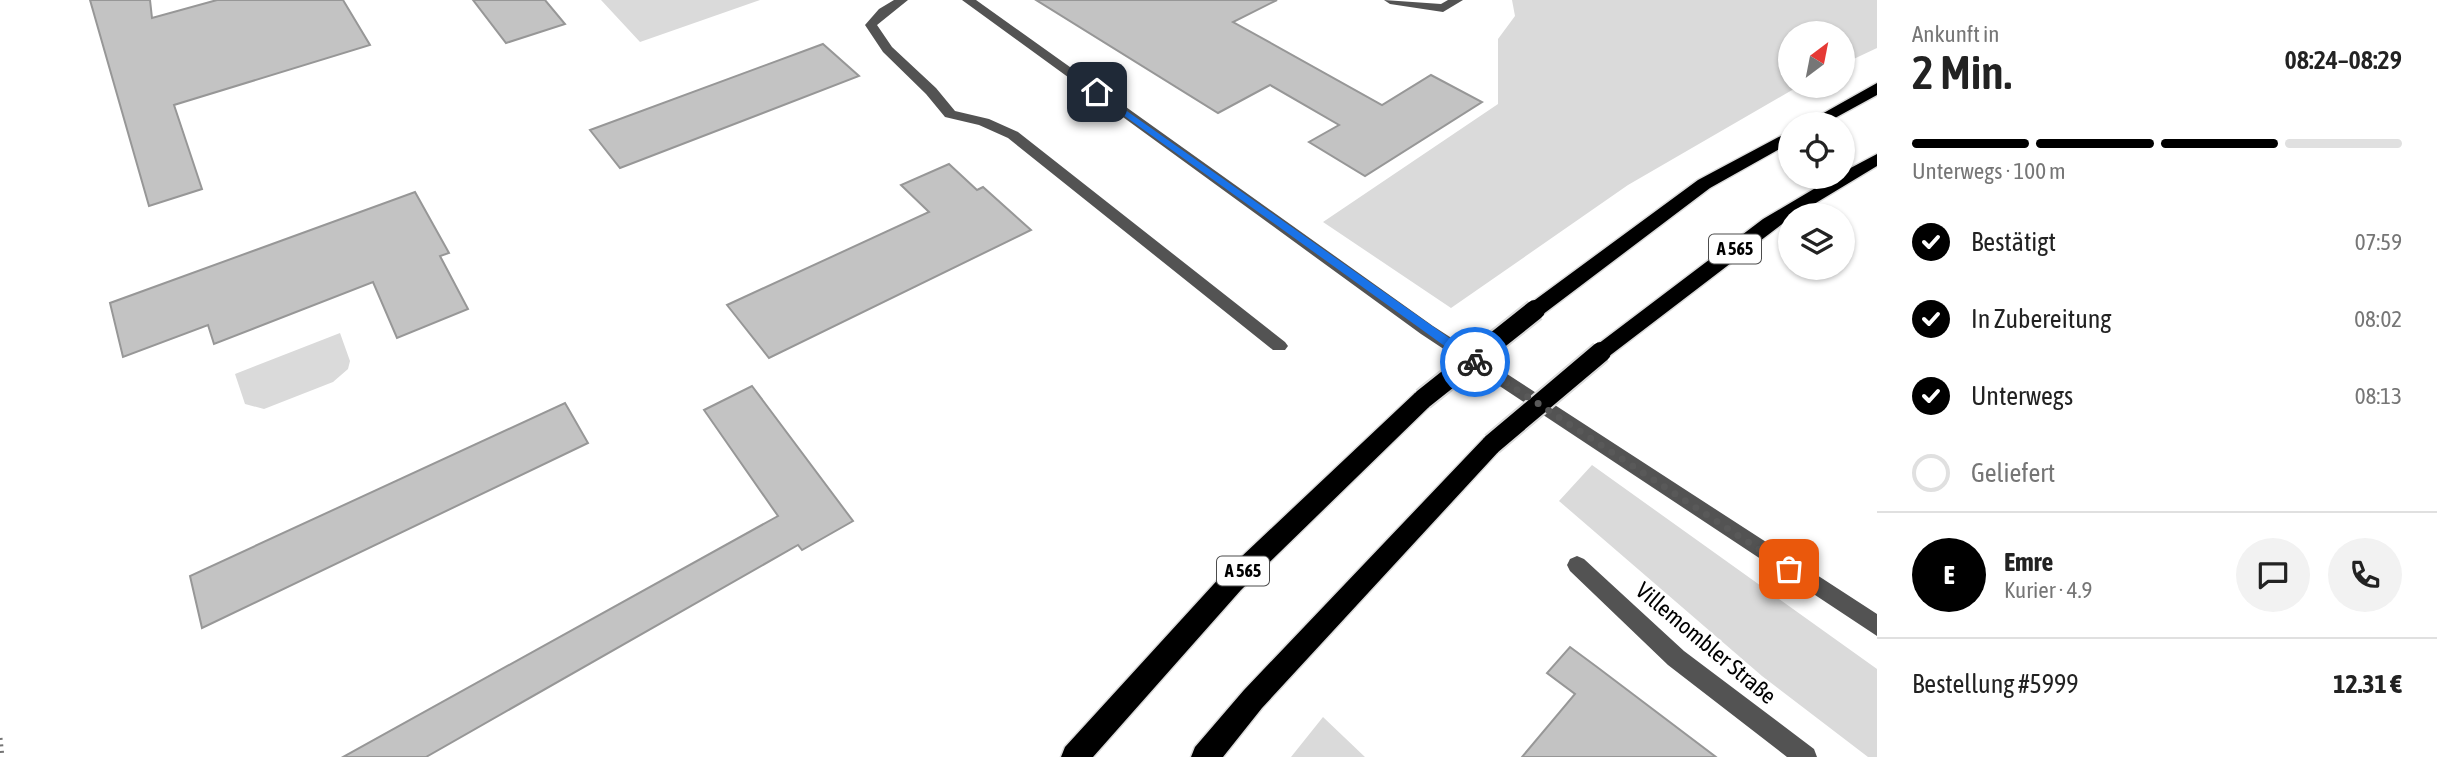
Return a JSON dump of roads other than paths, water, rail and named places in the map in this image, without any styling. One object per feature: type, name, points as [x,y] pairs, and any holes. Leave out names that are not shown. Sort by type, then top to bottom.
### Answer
[{"type":"highway","points":[[1834,112],[1877,88]]},
{"type":"highway","name":"A 565","points":[[1075,757],[1232,582],[1423,399],[1535,310],[1704,184],[1778,143]]},
{"type":"highway","name":"A 565","points":[[1205,757],[1253,699],[1492,444],[1601,352],[1769,223],[1877,159]]},
{"type":"street","points":[[902,0],[883,12],[871,25],[878,42],[941,99],[950,114],[984,122],[1013,135],[1279,346]]},
{"type":"street","points":[[968,0],[1427,330],[1877,626]]},
{"type":"street","points":[[1390,0],[1443,8],[1458,0]]},
{"type":"street","name":"Villemombler Straße","points":[[1577,565],[1676,658],[1806,757]]}]
